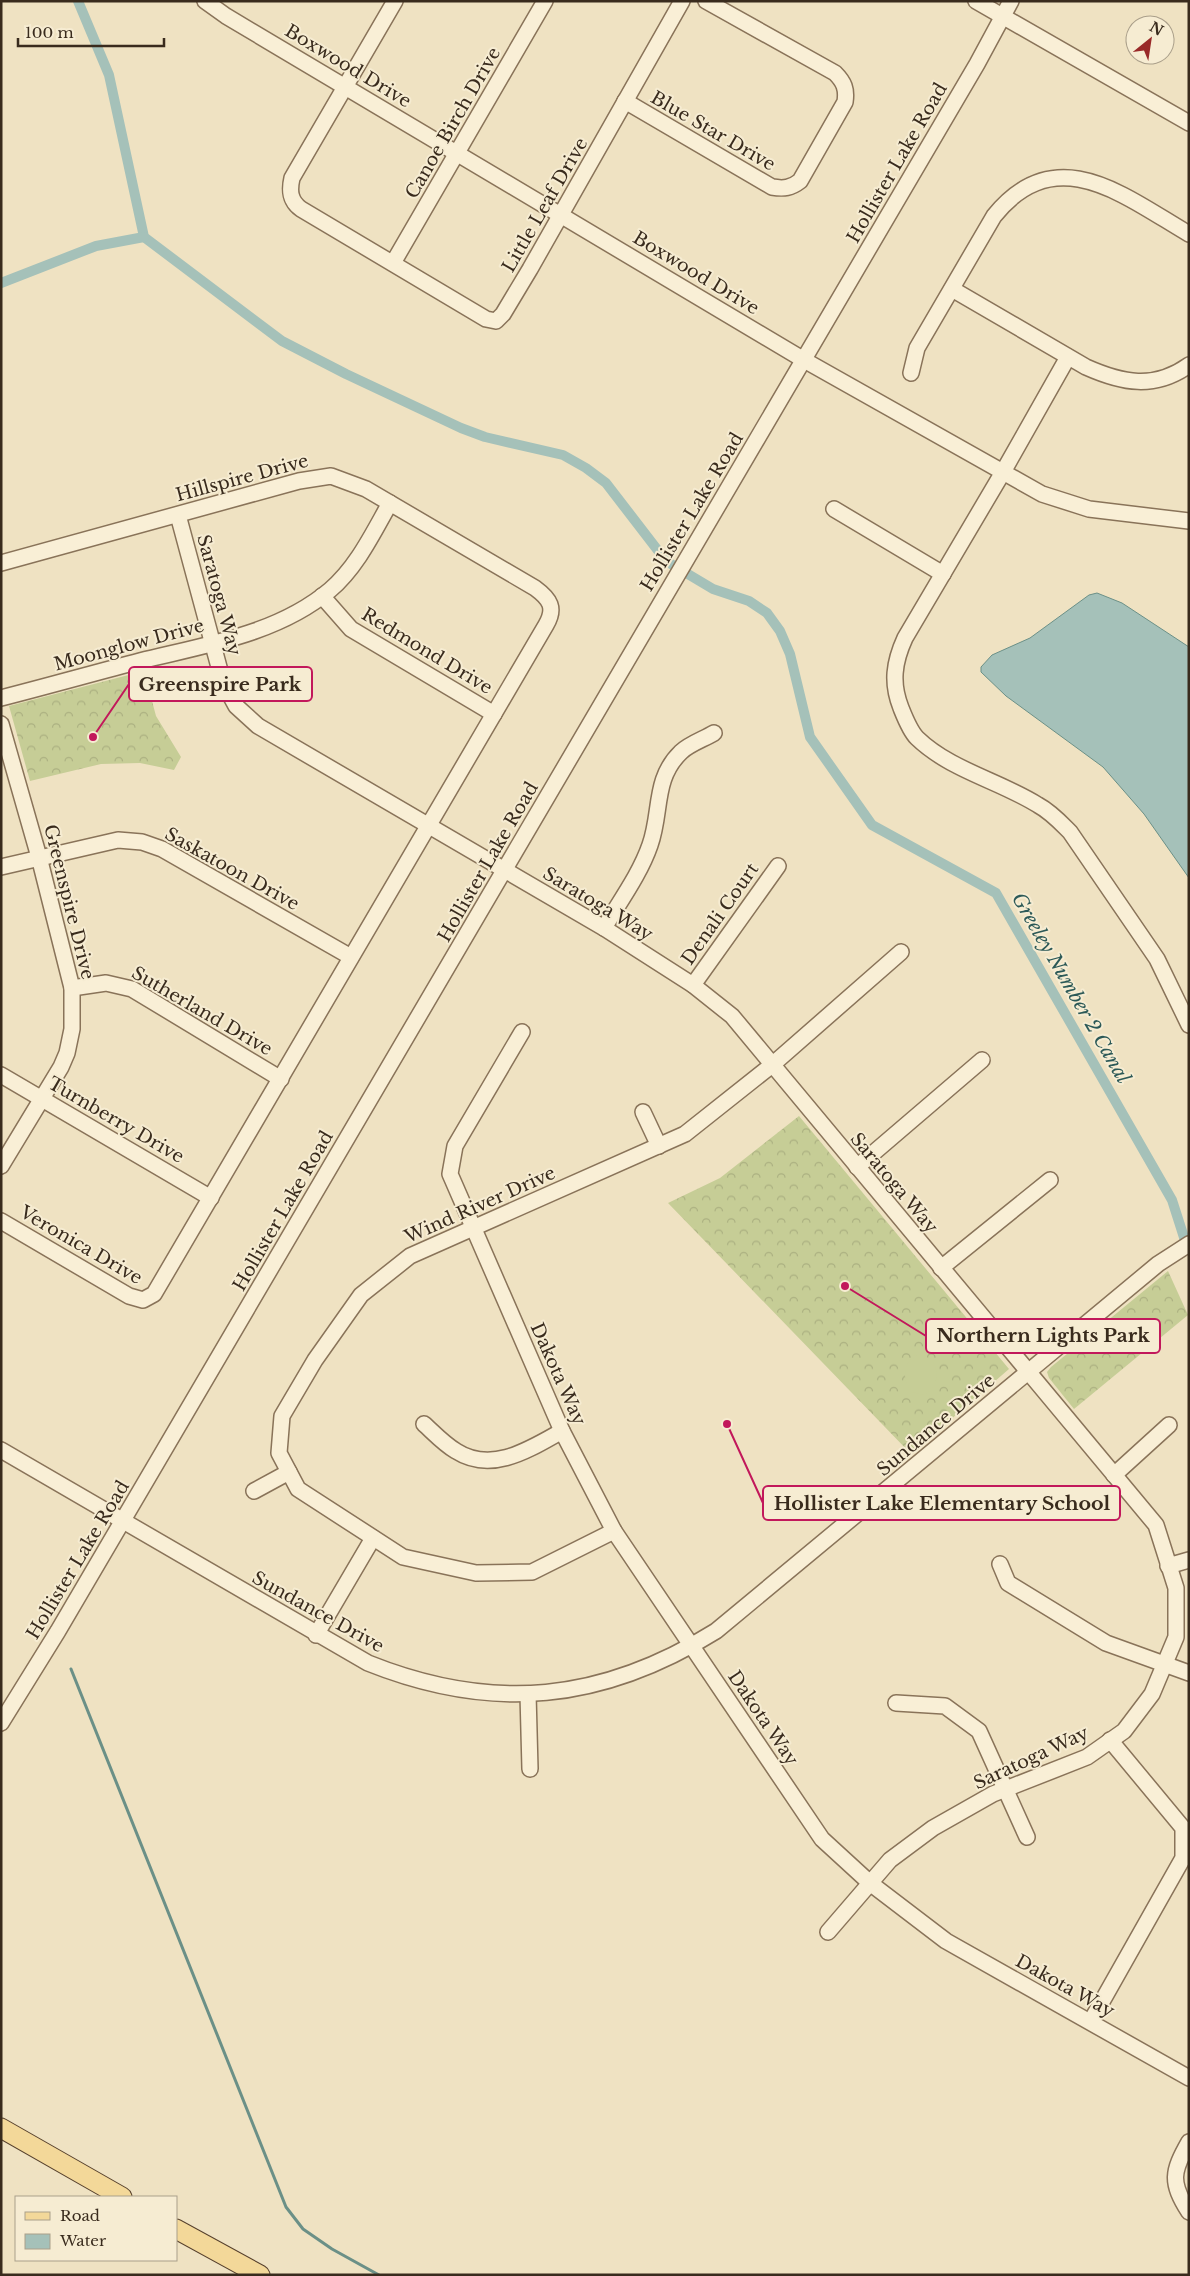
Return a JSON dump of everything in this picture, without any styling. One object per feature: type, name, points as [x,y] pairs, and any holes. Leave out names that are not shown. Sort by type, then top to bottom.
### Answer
[{"type":"main road","points":[[1,2128],[120,2196]]},
{"type":"main road","points":[[178,2230],[260,2275]]},
{"type":"street","name":"Boxwood Drive","points":[[206,1],[226,16],[804,360],[1042,494],[1089,509],[1189,521]]},
{"type":"street","points":[[393,263],[301,209],[291,198],[289,188],[292,178],[344,86],[395,1]]},
{"type":"street","name":"Canoe Birch Drive","points":[[393,263],[458,154],[545,1]]},
{"type":"street","name":"Little Leaf Drive","points":[[393,263],[486,320],[496,321],[504,314],[682,1]]},
{"type":"street","name":"Blue Star Drive","points":[[625,101],[772,187],[784,188],[793,186],[800,180],[845,102],[846,92],[844,84],[834,73],[706,1]]},
{"type":"street","points":[[976,1],[1189,123]]},
{"type":"street","name":"Hollister Lake Road","points":[[1,1724],[123,1522],[505,871],[687,556],[804,360],[1011,1]]},
{"type":"street","points":[[911,373],[917,348],[994,216],[1006,200],[1022,189],[1047,179],[1081,178],[1100,184],[1189,234]]},
{"type":"street","points":[[952,289],[1068,357],[1108,377],[1129,382],[1149,381],[1170,376],[1189,365]]},
{"type":"street","points":[[1068,357],[905,638],[896,657],[894,677],[897,699],[904,718],[916,737],[932,750],[1038,804],[1055,816],[1070,832],[1157,958],[1189,1025]]},
{"type":"street","name":"Hillspire Drive","points":[[1,563],[316,477],[331,476],[349,481],[535,588],[548,598],[552,606],[549,620],[494,714]]},
{"type":"street","name":"Moonglow Drive","points":[[1,698],[211,643],[284,620],[304,610],[343,578],[357,560],[390,504]]},
{"type":"street","points":[[834,510],[942,574]]},
{"type":"street","name":"Saratoga Way","points":[[178,515],[223,682],[231,699],[246,717],[604,928],[693,985],[732,1016],[1156,1525],[1176,1588],[1176,1637],[1152,1694],[1124,1731],[1087,1757],[1006,1789],[933,1828],[890,1860],[828,1932]]},
{"type":"street","name":"Redmond Drive","points":[[322,596],[355,632],[494,714]]},
{"type":"street","points":[[211,1198],[494,714]]},
{"type":"street","name":"Greenspire Drive","points":[[1,724],[39,857],[72,988],[72,1029],[67,1053],[61,1067],[1,1166]]},
{"type":"street","points":[[604,928],[640,867],[651,844],[660,785],[664,774],[682,752],[714,734]]},
{"type":"street","name":"Saskatoon Drive","points":[[1,867],[118,840],[142,842],[162,849],[351,958]]},
{"type":"street","name":"Denali Court","points":[[693,985],[778,866]]},
{"type":"street","name":"Wind River Drive","points":[[614,1531],[532,1572],[476,1573],[402,1557],[298,1489],[279,1454],[282,1416],[315,1360],[361,1295],[410,1256],[685,1134],[772,1065],[901,952]]},
{"type":"street","name":"Sutherland Drive","points":[[72,988],[106,983],[132,989],[281,1079]]},
{"type":"street","name":"Dakota Way","points":[[522,1032],[454,1146],[450,1174],[562,1430],[614,1531],[822,1839],[870,1882],[946,1941],[1091,2021],[1189,2078]]},
{"type":"street","points":[[857,1167],[982,1060]]},
{"type":"street","name":"Turnberry Drive","points":[[1,1075],[211,1198]]},
{"type":"street","points":[[643,1112],[658,1146]]},
{"type":"street","points":[[941,1268],[1050,1180]]},
{"type":"street","name":"Veronica Drive","points":[[1,1221],[129,1296],[143,1300],[154,1294],[211,1198]]},
{"type":"street","name":"Sundance Drive","points":[[1,1450],[316,1635],[368,1663],[426,1683],[487,1693],[528,1694],[586,1687],[645,1669],[692,1646],[740,1612],[1027,1372],[1168,1257],[1189,1244]]},
{"type":"street","points":[[424,1424],[455,1451],[470,1458],[486,1461],[504,1460],[562,1430]]},
{"type":"street","points":[[1114,1475],[1168,1425]]},
{"type":"street","points":[[254,1491],[289,1472]]},
{"type":"street","points":[[316,1635],[373,1538]]},
{"type":"street","points":[[1168,1566],[1189,1560]]},
{"type":"street","points":[[1000,1564],[1008,1583],[1106,1644],[1189,1673]]},
{"type":"street","points":[[528,1694],[530,1769]]},
{"type":"street","points":[[896,1703],[945,1706],[979,1731],[1027,1837]]},
{"type":"street","points":[[1091,2021],[1183,1858],[1183,1828],[1110,1740]]},
{"type":"street","points":[[1189,2142],[1178,2161],[1174,2173],[1179,2196],[1189,2212]]},
{"type":"green space","points":[[144,671],[156,716],[181,757],[174,770],[140,763],[101,764],[30,781],[9,706]]},
{"type":"green space","points":[[799,1116],[1009,1369],[911,1454],[668,1203],[720,1178]]},
{"type":"green space","points":[[1168,1271],[1188,1315],[1074,1409],[1049,1378],[1047,1372]]},
{"type":"green space","points":[[918,1354],[931,1359],[937,1374],[935,1384],[924,1395],[912,1392],[908,1387],[905,1377],[909,1361]]},
{"type":"water","points":[[1097,593],[1122,603],[1189,647],[1189,878],[1144,814],[1103,767],[1006,696],[981,672],[981,667],[992,655],[1030,638],[1089,595]]},
{"type":"waterway","name":"Greeley Number 2 Canal","points":[[78,1],[109,75],[144,237],[282,341],[346,374],[461,428],[485,437],[563,455],[586,468],[606,483],[666,561],[713,589],[749,601],[767,613],[780,631],[790,654],[810,737],[872,825],[996,893],[1172,1200],[1188,1250]]},
{"type":"waterway","points":[[1,283],[96,246],[144,237]]},
{"type":"waterway","points":[[71,1669],[286,2207],[303,2229],[332,2249],[379,2275]]},
{"type":"place","name":"Greenspire Park","points":[[93,737]]},
{"type":"place","name":"Northern Lights Park","points":[[845,1286]]},
{"type":"place","name":"Hollister Lake Elementary School","points":[[727,1424]]}]
